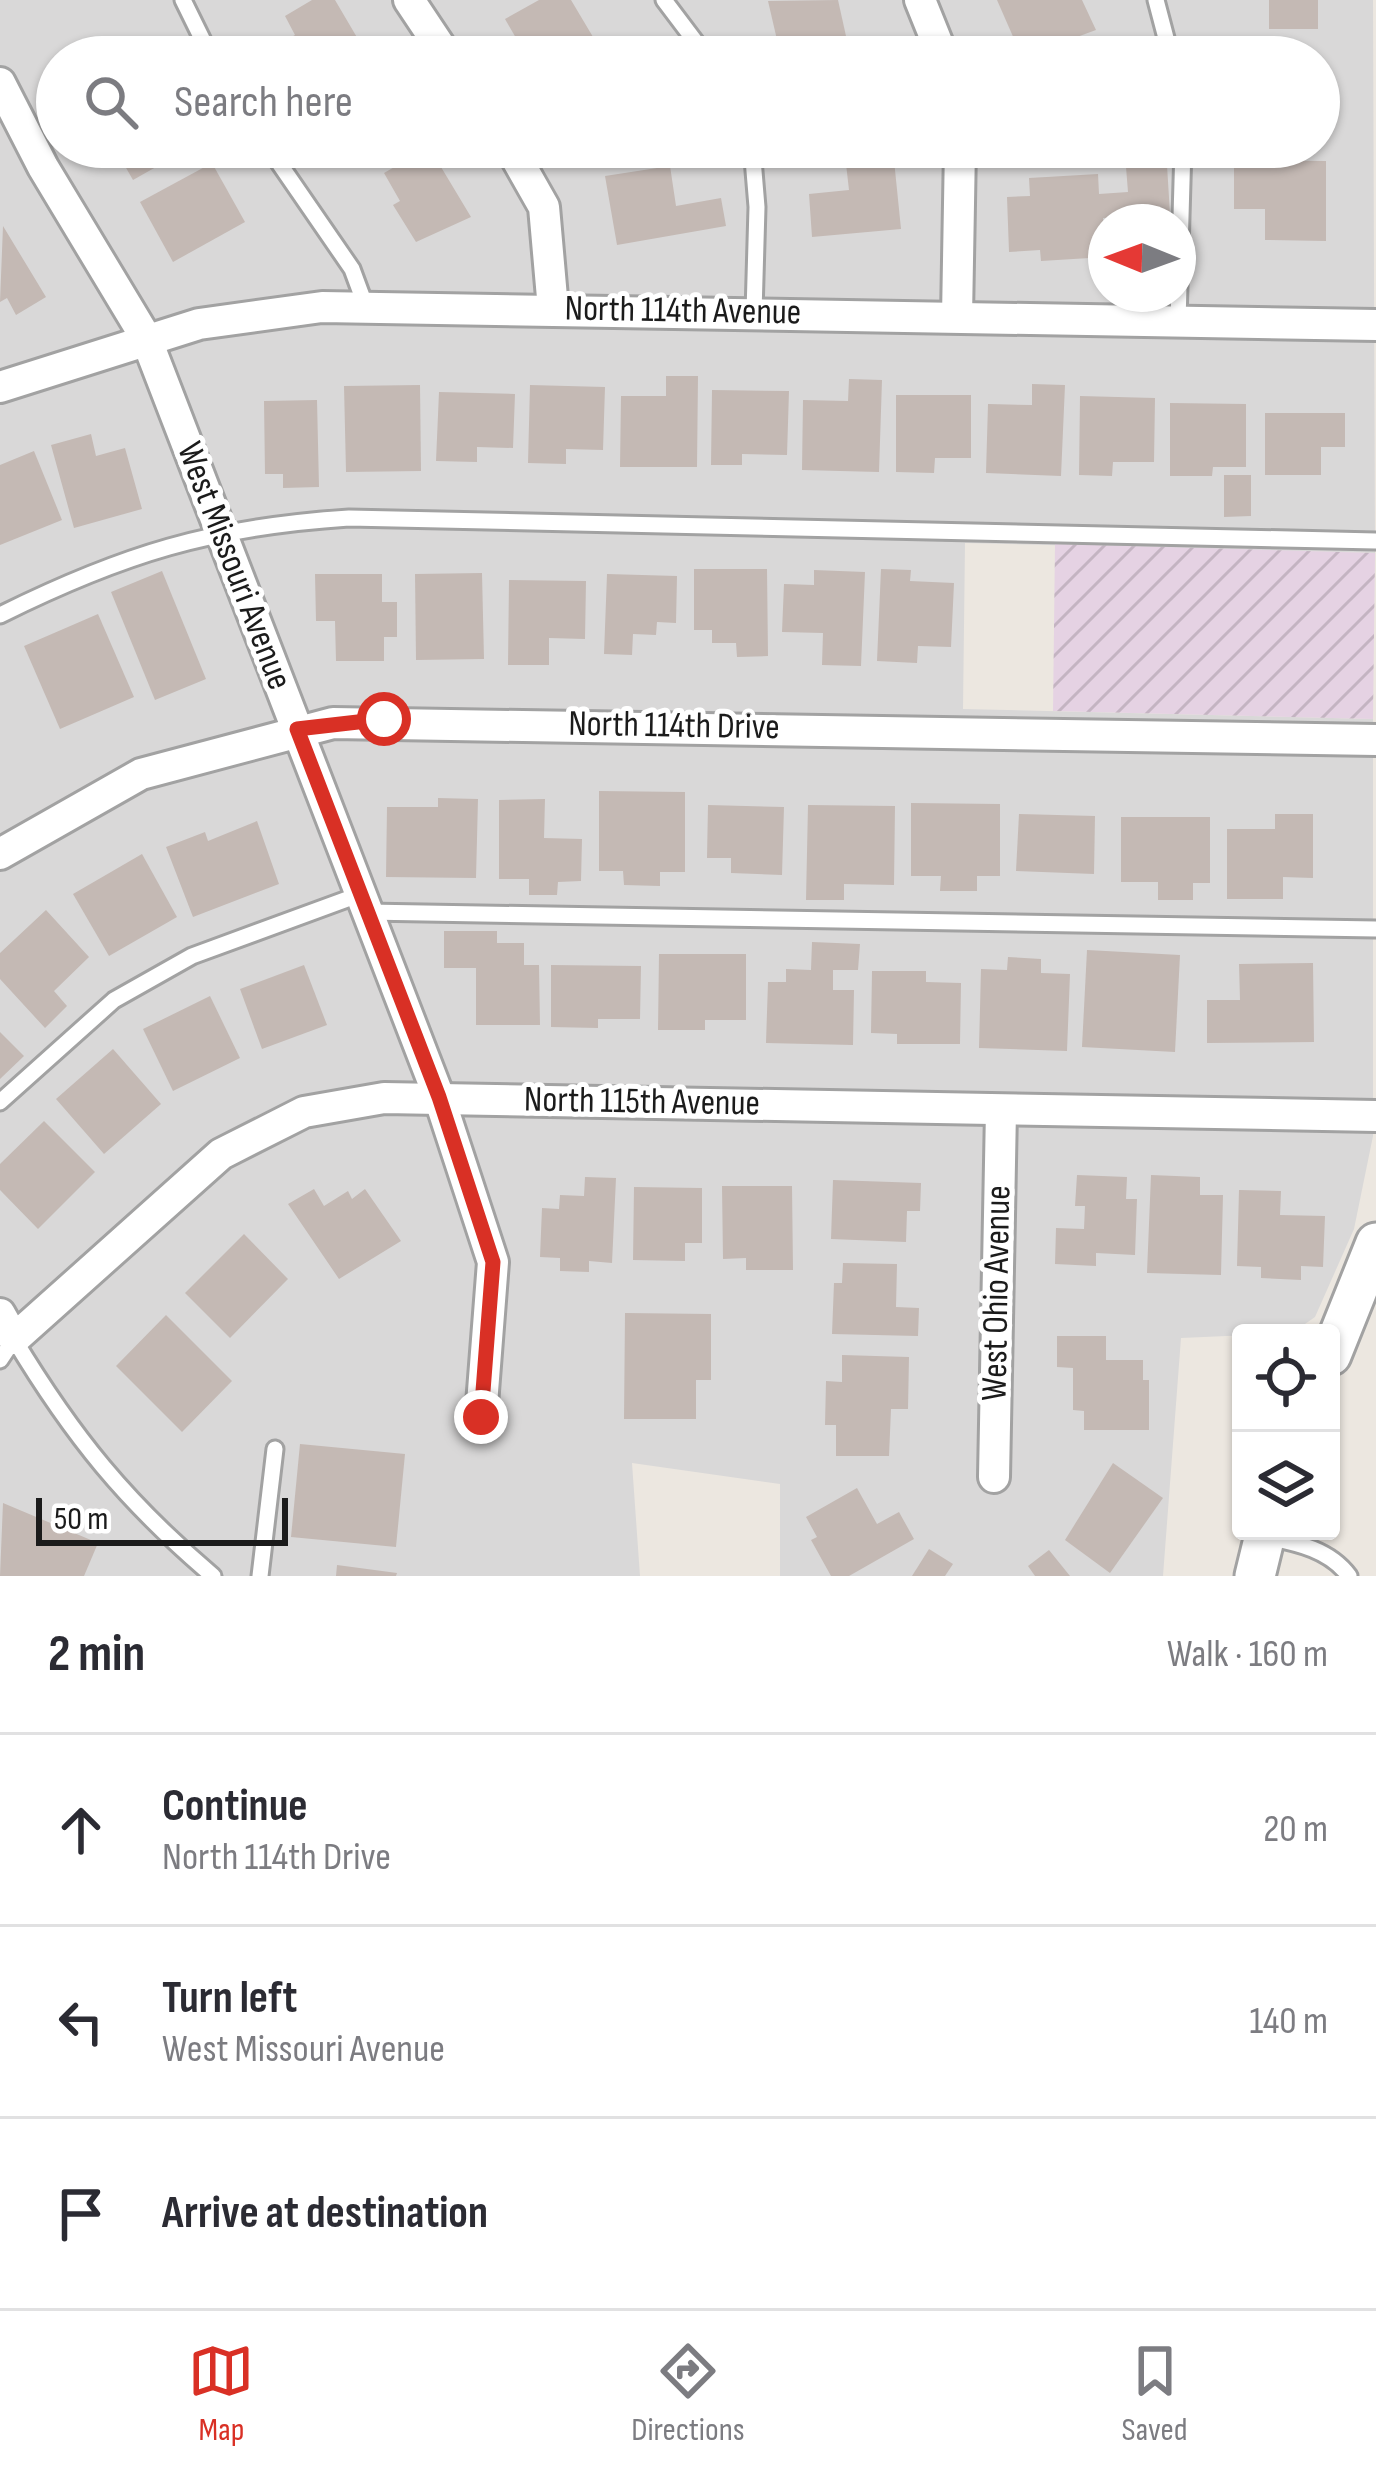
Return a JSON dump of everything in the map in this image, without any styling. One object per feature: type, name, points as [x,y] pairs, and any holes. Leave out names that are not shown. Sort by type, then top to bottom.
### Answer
[{"type":"street","points":[[410,0],[433,36]]},
{"type":"street","points":[[920,0],[935,36]]},
{"type":"street","name":"West Missouri Avenue","points":[[0,83],[36,153]]},
{"type":"street","name":"West Missouri Avenue","points":[[44,168],[146,338],[439,1097],[493,1262],[481,1417]]},
{"type":"street","points":[[522,168],[544,207],[553,309]]},
{"type":"street","points":[[957,316],[960,168]]},
{"type":"street","name":"North 114th Avenue","points":[[0,387],[146,338],[277,313],[366,307],[1376,325]]},
{"type":"street","name":"North 114th Drive","points":[[0,854],[141,774],[297,729],[384,719],[1376,740]]},
{"type":"street","name":"North 115th Avenue","points":[[5,1338],[221,1154],[304,1112],[384,1098],[1376,1116]]},
{"type":"street","name":"West Ohio Avenue","points":[[994,1477],[1000,1110]]},
{"type":"street","points":[[1340,1333],[1376,1243]]},
{"type":"street","points":[[1255,1576],[1263,1540]]},
{"type":"lane","points":[[183,0],[201,36]]},
{"type":"lane","points":[[664,0],[691,36]]},
{"type":"lane","points":[[1156,0],[1166,36]]},
{"type":"lane","points":[[282,168],[352,269],[366,307]]},
{"type":"lane","points":[[754,168],[754,313]]},
{"type":"lane","points":[[1178,321],[1182,168]]},
{"type":"lane","points":[[0,615],[134,554],[286,522],[422,516],[1376,541]]},
{"type":"lane","points":[[0,1102],[114,1000],[192,956],[364,903],[1376,929]]},
{"type":"lane","points":[[5,1338],[60,1416],[139,1512],[213,1576]]},
{"type":"lane","points":[[260,1576],[275,1449]]},
{"type":"lane","points":[[1289,1540],[1340,1563],[1349,1576]]},
{"type":"shaded area","points":[[0,0],[1373,0],[1375,553],[965,543],[963,709],[1373,719],[1373,1136],[1354,1229],[1315,1317],[1305,1324],[1232,1324],[1232,1336],[1181,1338],[1163,1576],[780,1576],[780,1484],[632,1463],[640,1576],[0,1576]]},
{"type":"shaded area","points":[[1055,544],[1375,553],[1373,719],[1053,711]]},
{"type":"building","points":[[312,0],[335,0],[356,36],[293,36],[285,16]]},
{"type":"building","points":[[539,0],[571,0],[592,36],[515,36],[505,19]]},
{"type":"building","points":[[838,0],[846,36],[776,36],[768,1]]},
{"type":"building","points":[[997,0],[1082,0],[1096,30],[1080,36],[1013,36]]},
{"type":"building","points":[[1269,0],[1318,0],[1318,29],[1269,29]]},
{"type":"building","points":[[126,168],[154,168],[133,180]]},
{"type":"building","points":[[203,168],[215,168],[245,222],[173,262],[140,202]]},
{"type":"building","points":[[393,168],[442,168],[471,217],[416,242],[393,205],[400,201],[384,173]]},
{"type":"building","points":[[670,168],[676,206],[721,198],[726,226],[617,245],[605,176]]},
{"type":"building","points":[[846,168],[895,168],[901,229],[812,237],[809,194],[849,190]]},
{"type":"building","points":[[1126,168],[1167,168],[1169,204],[1088,204],[1088,258],[1041,261],[1040,250],[1009,252],[1007,197],[1030,196],[1029,178],[1098,174],[1099,194],[1128,192]]},
{"type":"building","points":[[1234,168],[1326,168],[1326,241],[1265,240],[1265,209],[1234,209]]},
{"type":"building","points":[[3,226],[46,297],[16,315],[7,298],[0,302]]},
{"type":"building","points":[[666,376],[698,376],[697,467],[620,467],[621,396],[666,396]]},
{"type":"building","points":[[849,379],[882,380],[879,472],[802,470],[803,400],[848,401]]},
{"type":"building","points":[[1032,384],[1065,385],[1061,476],[986,473],[988,404],[1032,405]]},
{"type":"building","points":[[420,385],[421,471],[346,472],[344,386]]},
{"type":"building","points":[[530,385],[605,387],[603,450],[566,449],[566,464],[528,463]]},
{"type":"building","points":[[712,390],[789,391],[787,455],[742,454],[742,465],[711,465]]},
{"type":"building","points":[[439,392],[515,394],[513,448],[477,447],[477,462],[436,461]]},
{"type":"building","points":[[896,395],[971,395],[971,458],[935,458],[934,473],[896,472]]},
{"type":"building","points":[[1080,396],[1155,398],[1154,462],[1113,462],[1112,476],[1079,475]]},
{"type":"building","points":[[317,400],[319,487],[283,488],[283,474],[265,474],[264,401]]},
{"type":"building","points":[[1170,403],[1246,404],[1246,467],[1213,467],[1212,476],[1170,476]]},
{"type":"building","points":[[1265,413],[1345,413],[1345,447],[1321,447],[1321,475],[1265,475]]},
{"type":"building","points":[[91,434],[96,456],[125,448],[142,509],[74,528],[51,445]]},
{"type":"building","points":[[34,451],[62,520],[0,545],[0,465]]},
{"type":"building","points":[[1224,475],[1251,475],[1251,516],[1224,517]]},
{"type":"building","points":[[694,569],[767,569],[768,656],[737,657],[736,643],[712,643],[712,630],[694,630]]},
{"type":"building","points":[[881,569],[911,570],[910,581],[954,583],[951,647],[918,646],[917,663],[877,661]]},
{"type":"building","points":[[814,570],[865,572],[861,666],[822,665],[823,633],[782,632],[784,584],[814,585]]},
{"type":"building","points":[[162,571],[206,679],[155,700],[111,592]]},
{"type":"building","points":[[482,573],[484,659],[416,660],[415,574]]},
{"type":"building","points":[[315,574],[382,574],[382,602],[397,602],[397,637],[384,637],[384,661],[336,661],[335,621],[316,621]]},
{"type":"building","points":[[607,574],[677,576],[676,623],[657,622],[656,635],[633,634],[632,655],[604,654]]},
{"type":"building","points":[[509,580],[586,581],[585,639],[549,638],[549,665],[508,665]]},
{"type":"building","points":[[98,614],[134,697],[60,729],[24,646]]},
{"type":"building","points":[[599,791],[685,792],[685,872],[660,872],[660,886],[624,885],[623,871],[599,871]]},
{"type":"building","points":[[438,798],[478,799],[476,878],[386,877],[387,807],[438,807]]},
{"type":"building","points":[[545,799],[544,838],[582,839],[581,881],[558,882],[557,895],[529,895],[529,879],[499,879],[499,800]]},
{"type":"building","points":[[911,803],[1000,804],[1000,876],[977,876],[977,891],[940,891],[941,876],[911,876]]},
{"type":"building","points":[[708,805],[784,807],[782,875],[731,873],[731,858],[707,858]]},
{"type":"building","points":[[808,805],[895,806],[894,885],[844,884],[844,900],[806,900]]},
{"type":"building","points":[[1019,814],[1095,816],[1094,874],[1016,871]]},
{"type":"building","points":[[1275,814],[1313,814],[1313,878],[1283,877],[1283,899],[1227,899],[1227,829],[1275,829]]},
{"type":"building","points":[[1121,817],[1210,817],[1210,883],[1193,883],[1193,900],[1158,900],[1158,882],[1121,882]]},
{"type":"building","points":[[257,821],[279,884],[193,917],[166,847],[205,832],[208,841]]},
{"type":"building","points":[[142,854],[177,917],[109,956],[73,894]]},
{"type":"building","points":[[46,910],[89,957],[54,991],[67,1006],[45,1028],[0,979],[0,953]]},
{"type":"building","points":[[444,931],[497,931],[497,943],[524,943],[524,965],[539,965],[540,1025],[476,1025],[476,968],[444,968]]},
{"type":"building","points":[[812,942],[860,944],[858,970],[833,970],[833,990],[854,990],[853,1045],[766,1043],[768,982],[786,982],[786,969],[811,970]]},
{"type":"building","points":[[1087,950],[1180,955],[1175,1052],[1082,1047]]},
{"type":"building","points":[[659,954],[746,954],[746,1020],[705,1020],[705,1030],[658,1030]]},
{"type":"building","points":[[1008,957],[1041,959],[1041,973],[1070,974],[1067,1051],[979,1048],[981,969],[1007,970]]},
{"type":"building","points":[[1313,963],[1314,1042],[1207,1043],[1207,1000],[1240,1000],[1239,964]]},
{"type":"building","points":[[304,965],[327,1025],[262,1049],[240,989]]},
{"type":"building","points":[[551,965],[641,966],[640,1019],[598,1019],[598,1028],[551,1027]]},
{"type":"building","points":[[872,971],[926,971],[926,982],[961,983],[960,1044],[897,1044],[897,1034],[871,1033]]},
{"type":"building","points":[[210,996],[240,1058],[173,1091],[143,1029]]},
{"type":"building","points":[[0,1032],[24,1056],[0,1079]]},
{"type":"building","points":[[113,1049],[161,1104],[104,1154],[56,1099]]},
{"type":"building","points":[[44,1121],[95,1172],[38,1229],[0,1190],[0,1164]]},
{"type":"building","points":[[1077,1175],[1127,1177],[1126,1199],[1137,1199],[1135,1255],[1096,1253],[1096,1266],[1055,1264],[1056,1228],[1084,1229],[1085,1206],[1075,1206]]},
{"type":"building","points":[[1151,1175],[1200,1177],[1200,1195],[1223,1195],[1221,1275],[1147,1273]]},
{"type":"building","points":[[585,1177],[616,1178],[612,1263],[589,1261],[589,1272],[560,1271],[560,1258],[540,1257],[542,1208],[559,1209],[560,1195],[584,1196]]},
{"type":"building","points":[[833,1180],[921,1183],[920,1211],[907,1211],[906,1242],[831,1239]]},
{"type":"building","points":[[722,1186],[792,1186],[793,1270],[746,1270],[746,1258],[723,1259]]},
{"type":"building","points":[[634,1187],[702,1188],[702,1243],[685,1243],[685,1261],[633,1260]]},
{"type":"building","points":[[314,1189],[324,1206],[348,1191],[352,1199],[365,1189],[401,1241],[339,1279],[288,1204]]},
{"type":"building","points":[[1239,1190],[1281,1191],[1280,1215],[1325,1216],[1323,1267],[1301,1266],[1301,1280],[1261,1278],[1261,1267],[1237,1266]]},
{"type":"building","points":[[244,1234],[288,1279],[230,1338],[185,1293]]},
{"type":"building","points":[[843,1263],[897,1264],[896,1307],[919,1308],[918,1336],[832,1334],[834,1283],[842,1283]]},
{"type":"building","points":[[625,1313],[711,1314],[711,1380],[696,1380],[696,1419],[624,1419]]},
{"type":"building","points":[[166,1315],[232,1381],[182,1432],[116,1366]]},
{"type":"building","points":[[1057,1336],[1106,1336],[1106,1360],[1143,1360],[1143,1380],[1149,1380],[1149,1430],[1084,1430],[1084,1411],[1073,1410],[1073,1368],[1057,1367]]},
{"type":"building","points":[[842,1355],[909,1357],[908,1409],[891,1409],[889,1456],[836,1456],[836,1425],[825,1425],[826,1381],[842,1382]]},
{"type":"building","points":[[300,1444],[405,1454],[396,1547],[291,1537]]},
{"type":"building","points":[[1113,1463],[1163,1498],[1110,1573],[1065,1540]]},
{"type":"building","points":[[857,1488],[877,1524],[899,1512],[914,1539],[849,1576],[831,1576],[811,1540],[817,1537],[806,1517]]},
{"type":"building","points":[[3,1503],[98,1543],[84,1576],[0,1576]]},
{"type":"building","points":[[929,1549],[953,1564],[945,1576],[912,1576]]},
{"type":"building","points":[[1049,1550],[1070,1576],[1035,1576],[1028,1566]]},
{"type":"building","points":[[337,1565],[397,1573],[336,1576]]},
{"type":"route","points":[[384,719],[297,729],[439,1097],[493,1262],[481,1417]]}]
